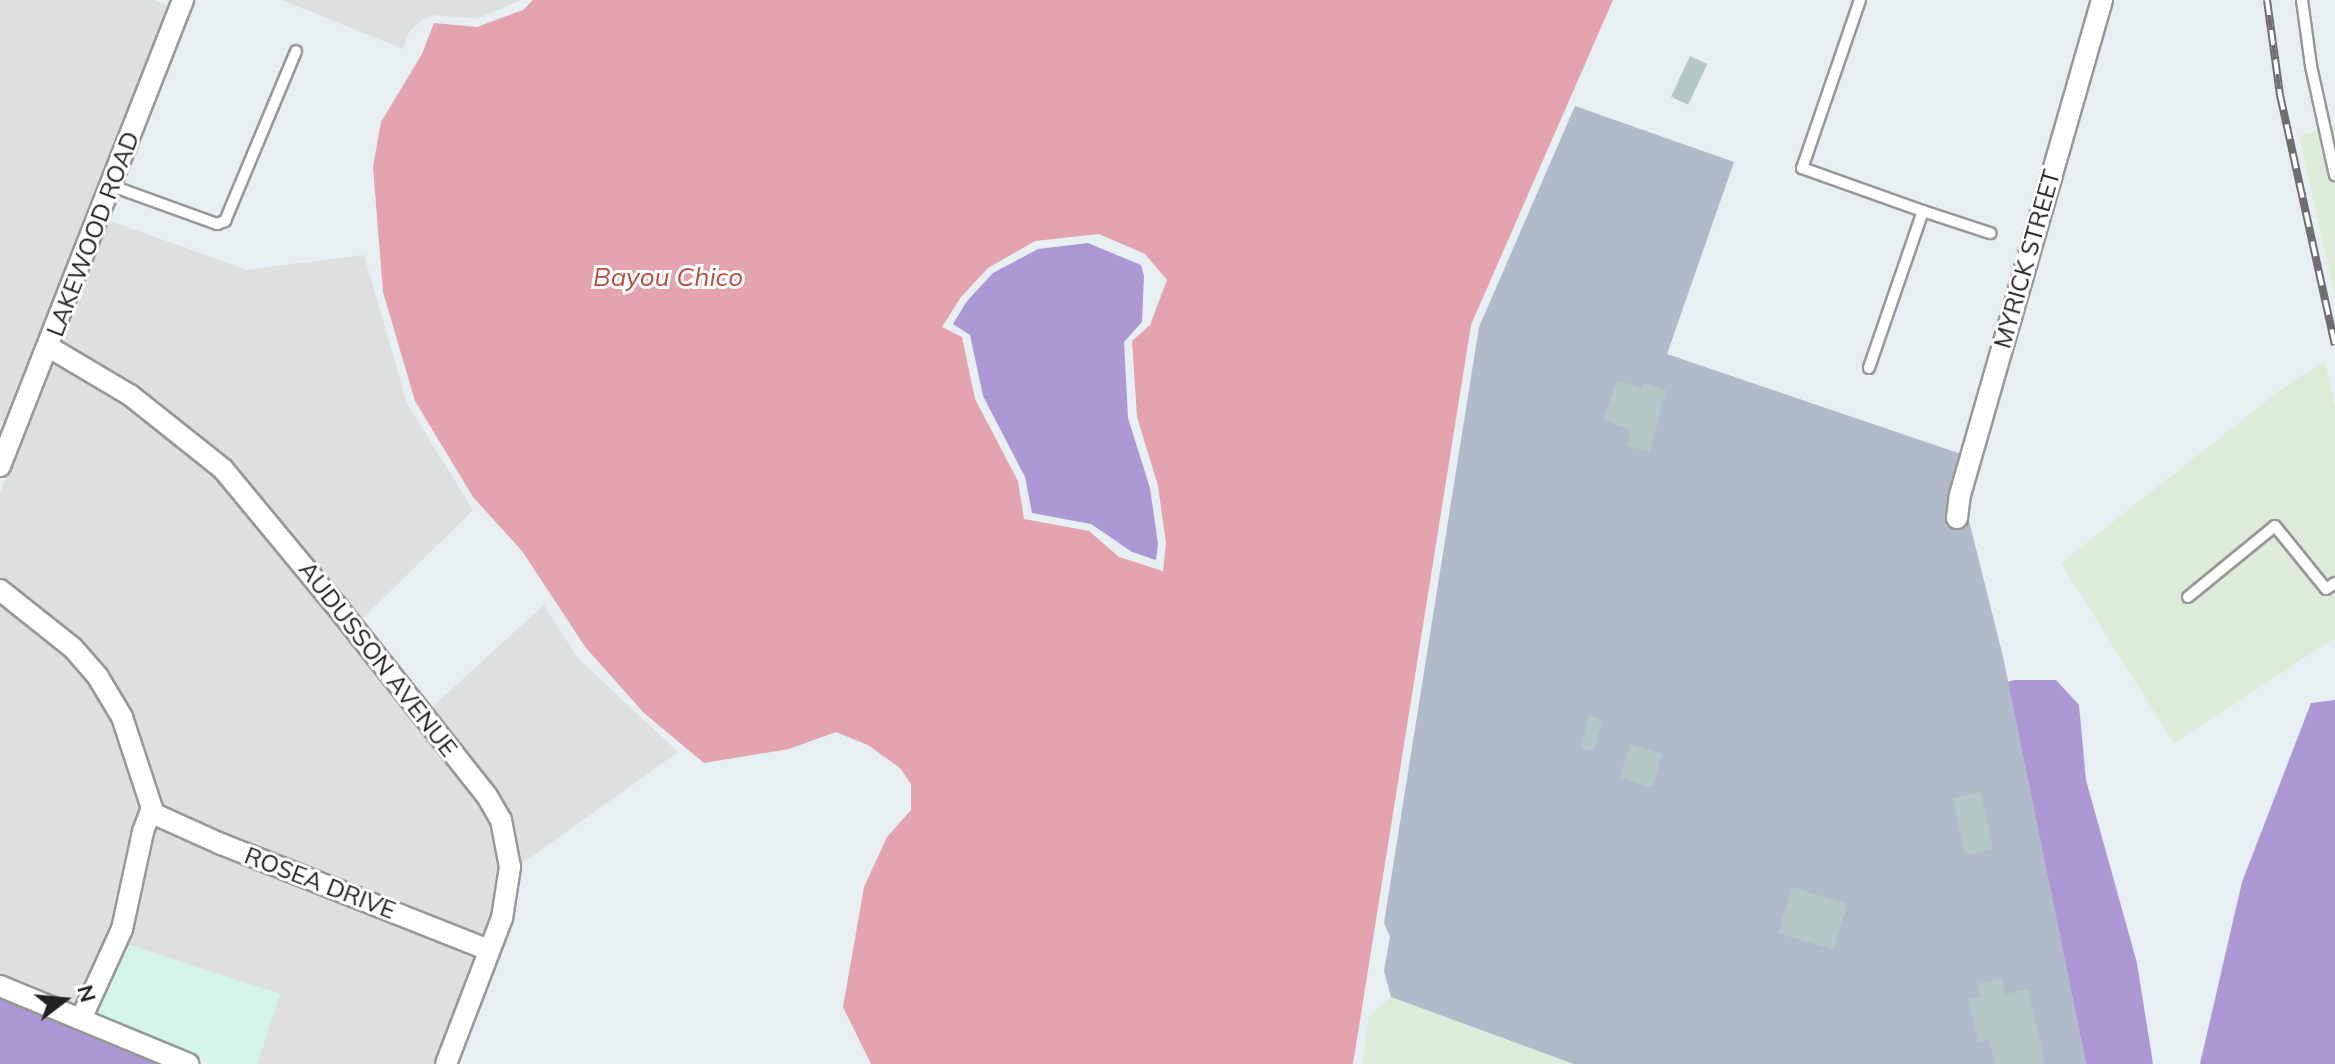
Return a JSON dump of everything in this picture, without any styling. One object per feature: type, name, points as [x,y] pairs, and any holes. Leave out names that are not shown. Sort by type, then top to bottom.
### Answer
[{"type":"street","name":"LAKEWOOD ROAD","points":[[0,466],[112,186],[182,0]]},
{"type":"street","name":"MYRICK STREET","points":[[1957,518],[1963,481],[2102,0]]},
{"type":"street","name":"AUDUSSON AVENUE","points":[[49,347],[130,395],[223,469],[487,796],[507,839],[510,867],[502,918],[446,1064]]},
{"type":"street","points":[[0,590],[61,638],[98,677],[122,717],[152,813],[143,832],[122,929],[81,1019]]},
{"type":"street","name":"ROSEA DRIVE","points":[[152,813],[221,844],[489,950]]},
{"type":"street","points":[[0,986],[188,1064]]},
{"type":"lane","points":[[1860,0],[1802,168],[1990,233]]},
{"type":"lane","points":[[2302,0],[2311,66],[2335,175]]},
{"type":"lane","points":[[112,186],[217,224],[225,221],[296,51]]},
{"type":"lane","points":[[1869,368],[1923,211]]},
{"type":"lane","points":[[2188,597],[2275,526],[2326,589],[2335,583]]},
{"type":"shaded area","points":[[0,0],[153,0],[170,6],[7,423],[0,420]]},
{"type":"shaded area","points":[[282,0],[522,0],[476,19],[436,15],[422,20],[409,32],[403,49]]},
{"type":"shaded area","points":[[1575,106],[1734,162],[1667,354],[1961,454],[1950,493],[1946,526],[1966,527],[1967,513],[2004,661],[2086,1064],[1574,1064],[1391,997],[1384,971],[1390,937],[1384,923],[1479,327]]},
{"type":"shaded area","points":[[2335,125],[2335,296],[2299,136]]},
{"type":"shaded area","points":[[108,220],[247,270],[364,255],[407,403],[473,510],[362,619],[366,627],[230,462],[195,431],[137,388],[61,343]]},
{"type":"shaded area","points":[[1088,243],[1141,265],[1144,276],[1142,322],[1124,342],[1128,418],[1150,488],[1158,544],[1156,560],[1132,552],[1091,524],[1032,513],[1025,477],[983,396],[970,335],[953,324],[967,301],[993,273],[1038,249]]},
{"type":"shaded area","points":[[53,361],[124,402],[215,475],[478,801],[497,841],[500,868],[492,917],[484,938],[162,808],[132,713],[106,671],[46,611],[0,578],[0,493]]},
{"type":"shaded area","points":[[2325,361],[2335,407],[2335,638],[2174,743],[2061,563],[2284,387]]},
{"type":"shaded area","points":[[0,601],[65,655],[90,682],[113,721],[142,810],[113,927],[76,1007],[0,976]]},
{"type":"shaded area","points":[[544,605],[577,657],[678,752],[520,865],[510,815],[430,709]]},
{"type":"shaded area","points":[[2056,680],[2079,705],[2086,780],[2137,963],[2153,1064],[2086,1064],[2008,682]]},
{"type":"shaded area","points":[[2335,700],[2335,1064],[2200,1064],[2242,882],[2311,703]]},
{"type":"shaded area","points":[[156,826],[477,955],[436,1064],[257,1064],[280,994],[126,944]]},
{"type":"shaded area","points":[[126,944],[280,994],[257,1064],[213,1064],[94,1015]]},
{"type":"shaded area","points":[[0,996],[76,1028],[162,1064],[0,1064]]},
{"type":"shaded area","points":[[1391,997],[1574,1064],[1362,1064],[1369,1016]]},
{"type":"water","name":"Bayou Chico","points":[[533,0],[1613,0],[1471,325],[1353,1064],[871,1064],[843,1007],[864,887],[887,837],[911,810],[911,784],[900,768],[868,745],[836,732],[789,749],[704,763],[644,713],[586,648],[522,551],[473,497],[415,401],[383,292],[373,167],[381,122],[422,54],[434,23],[477,27],[523,10]],"holes":[[[1099,234],[1145,254],[1167,280],[1150,325],[1132,341],[1137,417],[1158,486],[1166,543],[1163,571],[1119,557],[1089,531],[1024,519],[1018,481],[975,399],[962,337],[942,327],[961,297],[988,268],[1035,241]]]},
{"type":"building","points":[[1690,56],[1707,64],[1688,105],[1671,97]]},
{"type":"building","points":[[1617,380],[1642,389],[1644,383],[1666,390],[1650,452],[1627,446],[1631,430],[1603,420]]},
{"type":"building","points":[[1589,714],[1602,721],[1594,751],[1581,748]]},
{"type":"building","points":[[1630,744],[1663,754],[1652,787],[1620,777]]},
{"type":"building","points":[[1981,792],[1993,849],[1965,855],[1953,798]]},
{"type":"building","points":[[1792,887],[1847,904],[1833,950],[1778,933]]},
{"type":"building","points":[[2002,978],[2005,994],[2028,989],[2045,1064],[1995,1064],[1989,1039],[1978,1042],[1968,1000],[1980,997],[1977,984]]},
{"type":"railway","points":[[2267,0],[2280,95],[2335,345]]}]
